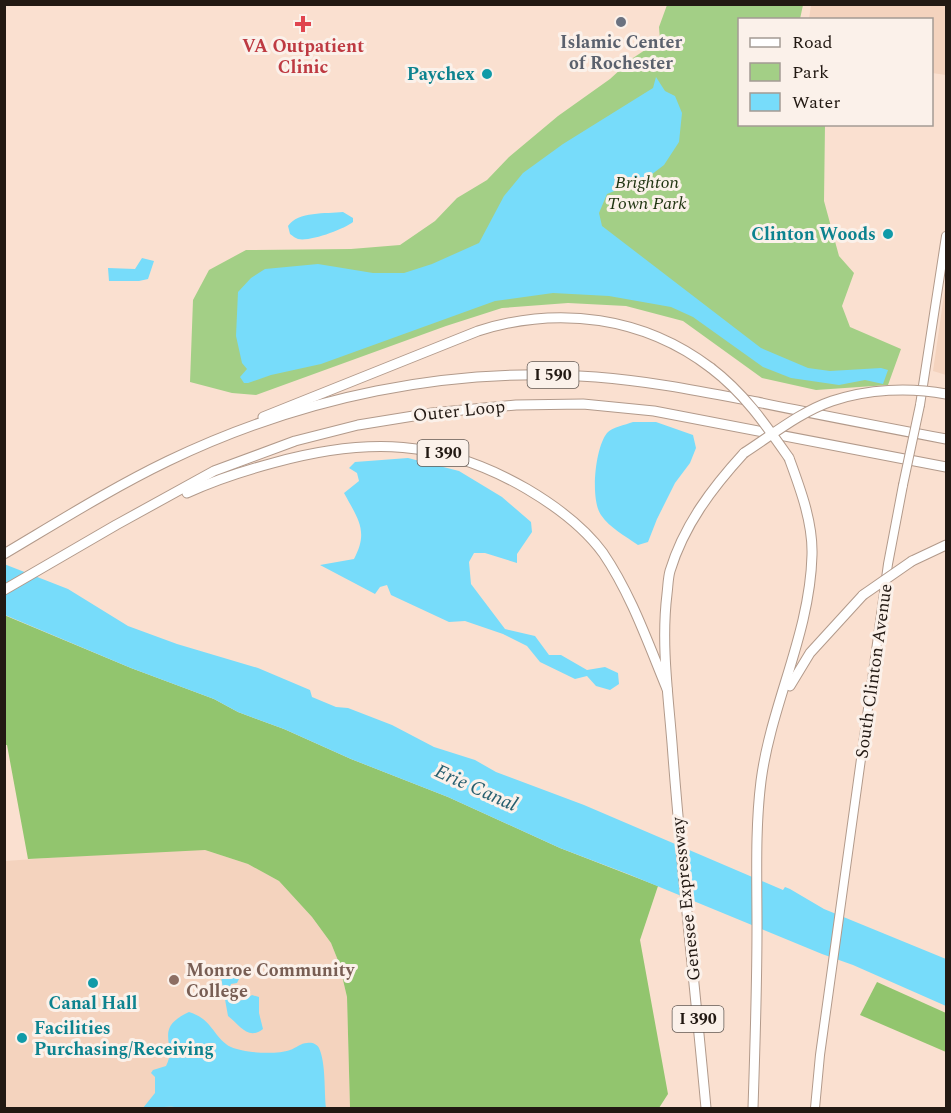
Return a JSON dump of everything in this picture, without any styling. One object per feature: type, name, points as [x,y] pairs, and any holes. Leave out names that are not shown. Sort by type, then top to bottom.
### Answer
[{"type":"highway","points":[[167,461],[305,399],[467,335],[535,318],[570,317],[617,323],[650,333],[672,343],[711,368],[744,397],[789,458],[807,515],[813,554],[804,618],[768,739],[761,782],[757,846],[753,1108]]},
{"type":"highway","name":"Outer Loop","points":[[4,554],[167,461],[243,430],[343,398],[434,381],[515,375],[586,376],[644,382],[946,439]]},
{"type":"highway","name":"Genesee Expressway","points":[[706,1108],[678,823],[663,636],[670,572],[698,509],[720,478],[744,453],[789,423],[831,402],[857,394],[892,390],[946,394]]},
{"type":"highway","name":"Outer Loop","points":[[4,590],[214,471],[295,441],[358,424],[432,413],[516,405],[583,404],[654,411],[946,467]]},
{"type":"highway","name":"I 390","points":[[116,525],[212,481],[310,453],[361,446],[410,447],[455,456],[500,473],[539,496],[574,522],[602,552],[628,596],[667,688]]},
{"type":"highway","points":[[782,698],[810,653],[863,596],[912,561],[946,545]]},
{"type":"street","name":"South Clinton Avenue","points":[[815,1108],[831,975],[887,574],[920,405],[945,258],[946,236]]},
{"type":"shaded area","points":[[811,5],[946,5],[946,75],[933,73],[933,18],[809,18]]},
{"type":"shaded area","points":[[946,281],[946,375],[933,371]]},
{"type":"shaded area","name":"Monroe Community College","points":[[164,850],[205,850],[248,864],[279,881],[312,917],[331,943],[339,963],[347,997],[350,1108],[5,1108],[5,861]]},
{"type":"green space","name":"Brighton Town Park","points":[[667,5],[803,5],[800,18],[738,18],[738,126],[825,126],[824,201],[839,256],[854,273],[842,306],[850,327],[901,349],[888,385],[816,390],[762,378],[683,321],[626,306],[568,303],[502,308],[256,395],[232,393],[190,382],[193,300],[209,270],[246,250],[351,249],[400,245],[435,221],[457,198],[487,180],[509,157],[558,116],[660,40],[659,27]]},
{"type":"green space","points":[[4,615],[131,668],[214,699],[238,712],[448,797],[560,848],[658,886],[640,940],[668,1094],[659,1108],[350,1108],[347,997],[339,963],[331,943],[312,917],[279,881],[248,864],[205,850],[28,859],[7,745],[5,745]]},
{"type":"green space","points":[[877,982],[946,1013],[946,1052],[860,1015]]},
{"type":"water","points":[[656,77],[665,91],[675,96],[682,113],[679,142],[664,165],[647,178],[607,194],[599,213],[602,226],[761,348],[808,368],[830,371],[881,368],[888,370],[883,384],[865,380],[839,385],[791,378],[763,367],[693,317],[671,307],[609,296],[553,293],[495,301],[321,364],[244,383],[240,377],[247,369],[242,363],[236,336],[238,292],[251,278],[265,269],[318,264],[373,273],[404,273],[432,264],[479,243],[504,196],[523,173],[563,144],[653,88]]},
{"type":"water","points":[[343,212],[353,218],[353,222],[335,231],[303,239],[297,239],[290,234],[288,226],[298,218],[313,214]]},
{"type":"water","points":[[142,258],[154,261],[148,279],[109,281],[108,268],[135,269]]},
{"type":"water","points":[[633,422],[656,422],[693,435],[696,448],[690,463],[675,483],[648,542],[638,545],[613,528],[601,515],[595,486],[599,450],[607,433]]},
{"type":"water","points":[[408,458],[459,471],[502,497],[531,522],[532,532],[517,554],[517,563],[485,553],[474,553],[469,562],[471,584],[505,629],[535,636],[549,655],[561,655],[587,670],[605,667],[618,673],[619,684],[610,690],[596,686],[587,676],[575,679],[540,662],[527,646],[503,634],[465,621],[449,622],[391,595],[387,585],[380,587],[375,594],[320,565],[354,559],[361,541],[360,525],[344,493],[359,481],[357,473],[349,468],[355,462]]},
{"type":"water","name":"Erie Canal","points":[[4,564],[68,589],[128,626],[177,644],[258,668],[310,690],[312,697],[392,725],[434,747],[475,760],[496,772],[584,805],[783,890],[785,887],[790,889],[824,909],[946,959],[946,1006],[853,965],[560,848],[448,797],[238,712],[214,699],[131,668],[5,615]]},
{"type":"water","points":[[226,970],[236,973],[239,979],[237,983],[231,984],[229,994],[231,1001],[244,1000],[252,995],[259,997],[259,1013],[263,1029],[258,1032],[248,1033],[228,1016],[219,976]]},
{"type":"water","points":[[189,1012],[203,1019],[225,1043],[237,1049],[269,1053],[290,1050],[305,1043],[316,1044],[323,1061],[326,1108],[143,1108],[155,1093],[155,1077],[151,1073],[153,1070],[166,1066],[169,1058],[168,1037],[171,1025]]},
{"type":"place","name":"Islamic Center of Rochester","points":[[621,22]]},
{"type":"place","name":"VA Outpatient Clinic","points":[[303,24]]},
{"type":"place","name":"Paychex","points":[[487,74]]},
{"type":"place","name":"Clinton Woods","points":[[888,234]]},
{"type":"place","name":"Monroe Community College","points":[[174,980]]},
{"type":"place","name":"Canal Hall","points":[[93,983]]},
{"type":"place","name":"Facilities Purchasing/Receiving","points":[[22,1038]]}]
